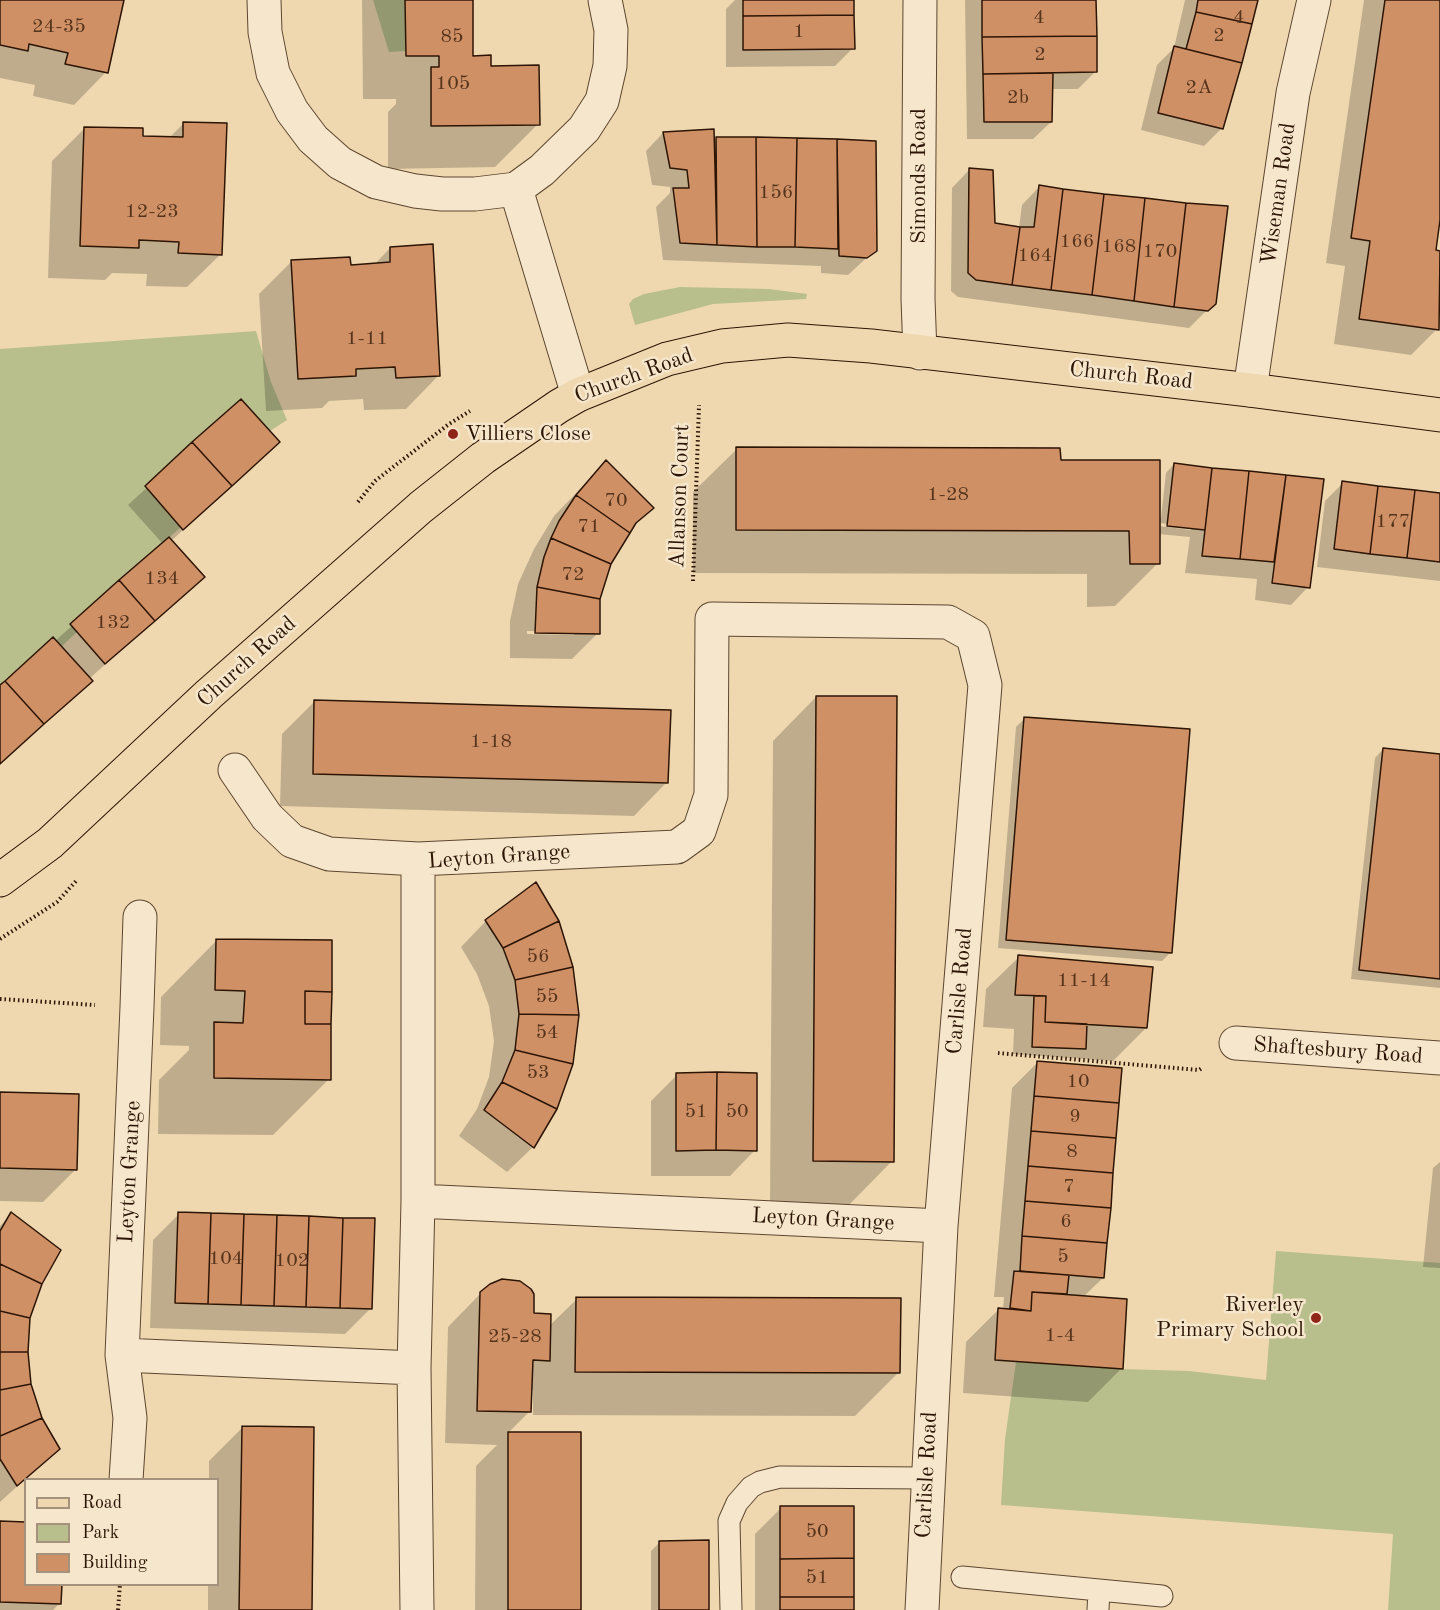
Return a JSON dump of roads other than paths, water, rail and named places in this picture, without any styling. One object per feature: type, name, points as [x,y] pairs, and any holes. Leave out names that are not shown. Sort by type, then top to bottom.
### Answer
[{"type":"main road","name":"Church Road","points":[[0,880],[50,843],[209,694],[421,507],[483,458],[578,395],[667,359],[722,346],[788,340],[871,346],[1251,390],[1440,415]]},
{"type":"street","points":[[264,0],[266,32],[273,73],[292,111],[313,139],[340,163],[376,182],[415,191],[442,194],[475,194],[516,189],[542,170],[584,129],[602,101],[610,66],[611,30],[605,0]]},
{"type":"street","name":"Simonds Road","points":[[920,0],[918,299],[920,353]]},
{"type":"street","name":"Wiseman Road","points":[[1251,390],[1293,93],[1314,0]]},
{"type":"street","points":[[516,189],[578,395]]},
{"type":"street","name":"Leyton Grange","points":[[417,1610],[414,1368],[418,1201],[418,859],[677,847],[699,831],[711,795],[712,619]]},
{"type":"street","name":"Carlisle Road","points":[[712,619],[948,622],[973,636],[985,685],[941,1226],[922,1610]]},
{"type":"street","points":[[235,770],[267,817],[292,841],[330,854],[418,859]]},
{"type":"street","name":"Leyton Grange","points":[[126,1478],[130,1418],[122,1354],[140,917]]},
{"type":"street","name":"Shaftesbury Road","points":[[1236,1043],[1440,1058]]},
{"type":"street","name":"Leyton Grange","points":[[418,1201],[941,1226]]},
{"type":"street","points":[[122,1354],[414,1368]]},
{"type":"lane","points":[[731,1610],[729,1521],[737,1503],[751,1487],[780,1477],[927,1478]]},
{"type":"lane","points":[[962,1577],[1098,1600],[1162,1596]]},
{"type":"place","name":"Villiers Close","points":[[453,434]]},
{"type":"place","name":"Riverley Primary School","points":[[1316,1318]]}]
